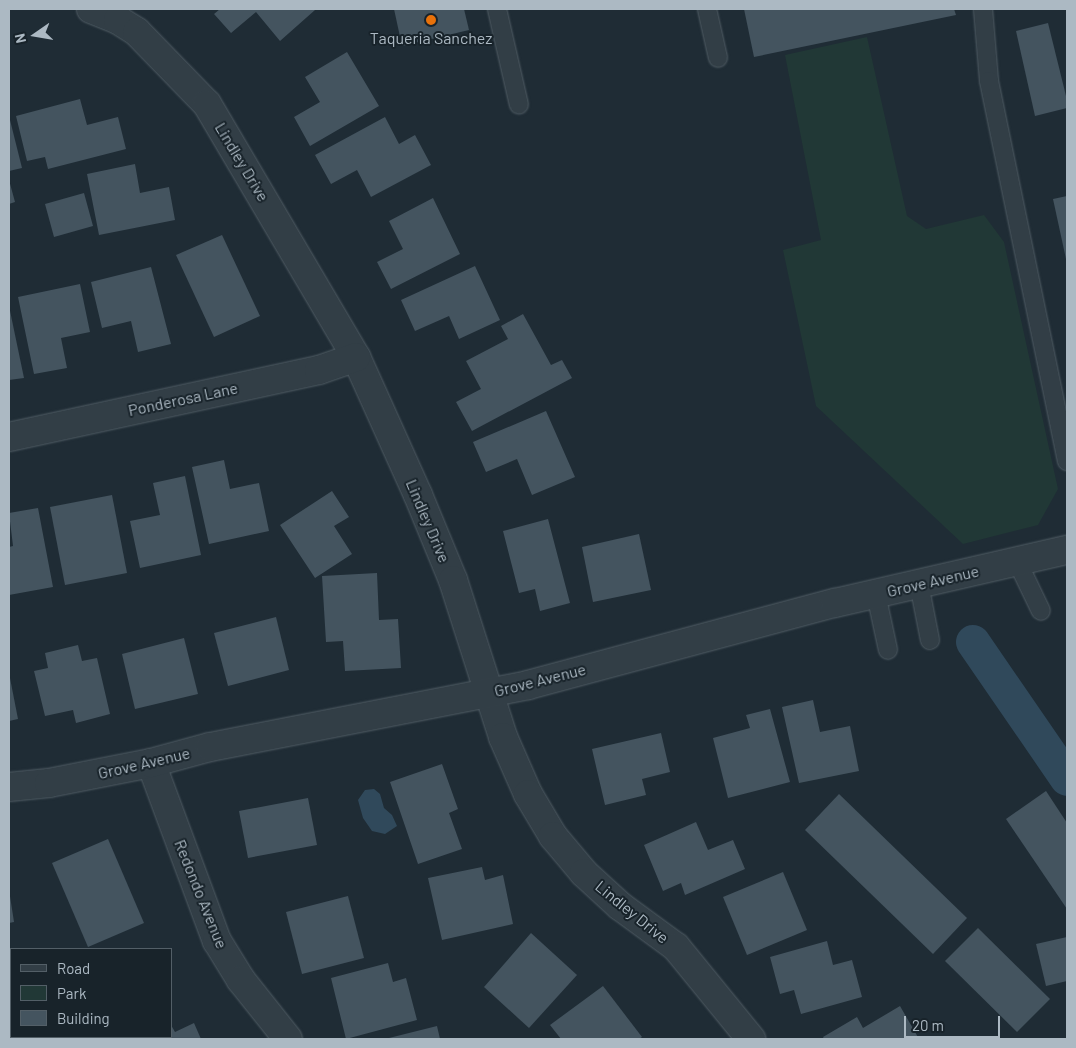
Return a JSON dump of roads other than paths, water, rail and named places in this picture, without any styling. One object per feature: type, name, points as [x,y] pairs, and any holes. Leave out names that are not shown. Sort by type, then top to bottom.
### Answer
[{"type":"street","name":"Lindley Drive","points":[[91,9],[118,20],[137,32],[207,104],[356,356],[418,495],[453,580],[503,737],[521,778],[553,836],[584,873],[620,906],[676,947],[751,1039]]},
{"type":"street","name":"Ponderosa Lane","points":[[9,437],[319,370],[356,356]]},
{"type":"street","name":"Grove Avenue","points":[[9,787],[49,783],[151,763],[210,747],[489,693],[876,594],[1067,550]]},
{"type":"street","name":"Redondo Avenue","points":[[151,763],[217,941],[241,980],[288,1039]]},
{"type":"lane","points":[[497,9],[519,104]]},
{"type":"lane","points":[[708,9],[718,58]]},
{"type":"lane","points":[[983,9],[989,81],[1067,461]]},
{"type":"lane","points":[[1016,562],[1040,610]]},
{"type":"lane","points":[[919,584],[930,640]]},
{"type":"lane","points":[[876,594],[888,650]]},
{"type":"water","points":[[374,789],[380,794],[384,808],[392,815],[397,826],[385,834],[372,831],[363,818],[358,800],[365,790]]},
{"type":"waterway","points":[[973,642],[1067,779]]},
{"type":"place","name":"Taqueria Sanchez","points":[[431,20]]}]
